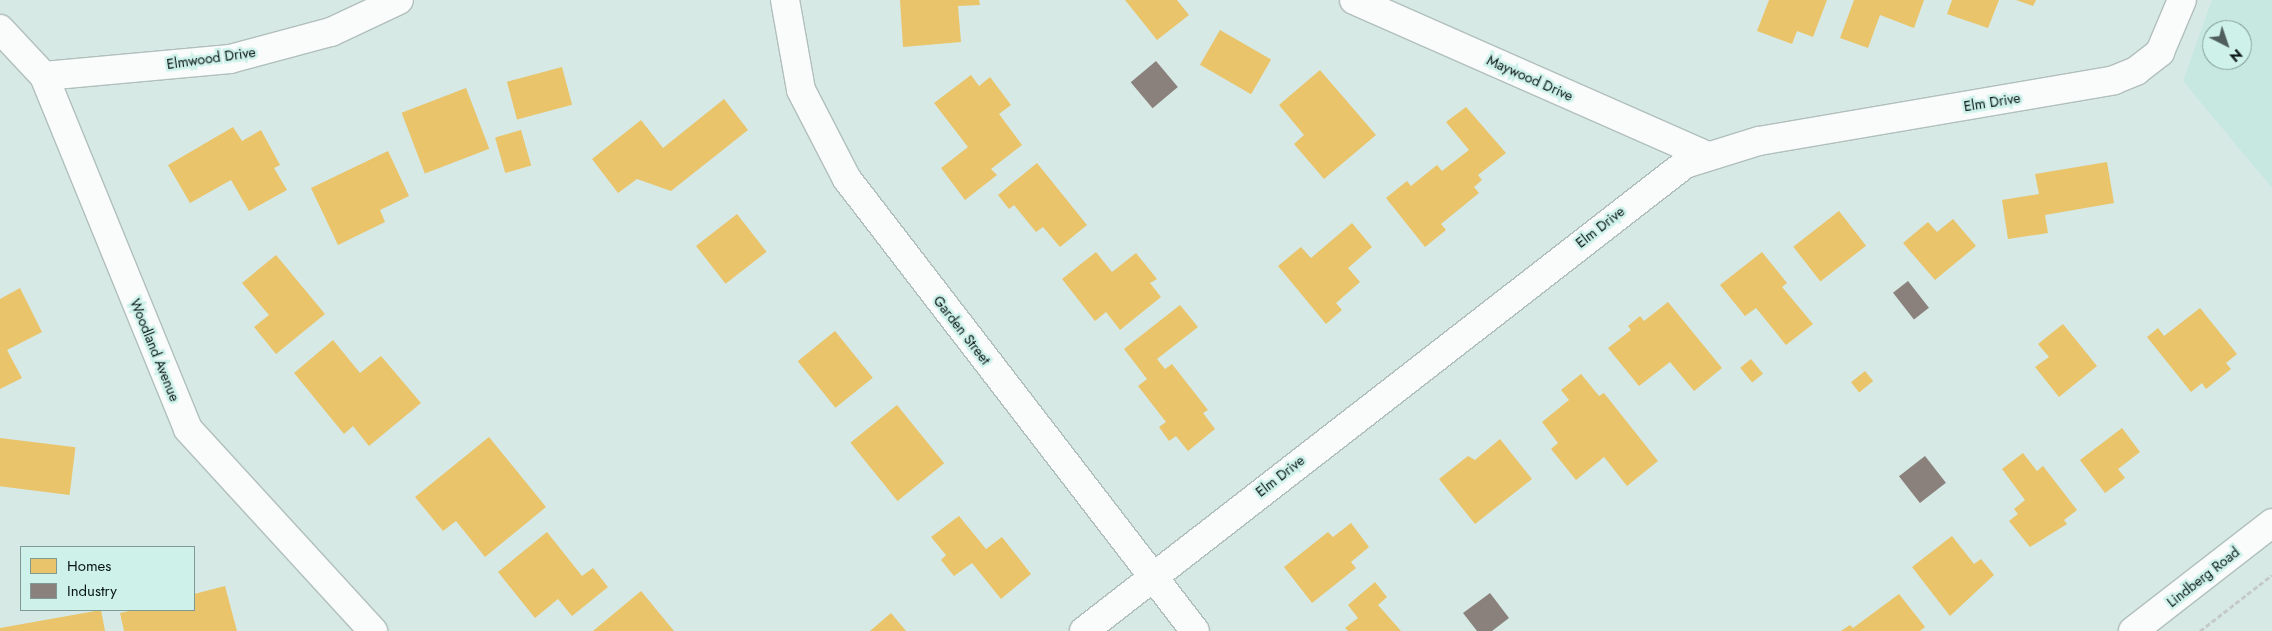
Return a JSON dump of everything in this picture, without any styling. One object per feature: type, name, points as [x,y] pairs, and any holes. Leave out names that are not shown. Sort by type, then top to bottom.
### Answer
[{"type":"street","name":"Elmwood Drive","points":[[44,76],[230,59],[331,32],[399,0]]},
{"type":"street","name":"Garden Street","points":[[785,0],[801,90],[847,179],[1195,631]]},
{"type":"street","name":"Maywood Drive","points":[[1354,0],[1706,155]]},
{"type":"street","name":"Elm Drive","points":[[1084,631],[1662,179],[1706,155],[1792,135],[2114,80],[2136,71],[2160,52],[2182,0]]},
{"type":"street","name":"Woodland Avenue","points":[[0,29],[44,76],[188,429],[373,631]]},
{"type":"street","name":"Lindberg Road","points":[[2133,631],[2272,523]]},
{"type":"path","points":[[2200,631],[2272,575]]},
{"type":"shaded area","points":[[2212,0],[2272,0],[2272,188],[2183,81],[2202,28],[2202,70],[2252,70],[2252,20],[2205,20]]},
{"type":"building: Homes","points":[[900,0],[979,0],[980,5],[958,6],[961,42],[903,47]]},
{"type":"building: Homes","points":[[1125,0],[1177,0],[1189,15],[1157,40]]},
{"type":"building: Homes","points":[[1769,0],[1827,0],[1813,37],[1797,31],[1792,44],[1757,31]]},
{"type":"building: Homes","points":[[1854,0],[1924,0],[1914,28],[1880,15],[1868,48],[1840,38]]},
{"type":"building: Homes","points":[[1952,0],[1999,0],[1988,28],[1947,14]]},
{"type":"building: Homes","points":[[2016,0],[2036,0],[2033,6]]},
{"type":"building: Homes","points":[[1220,30],[1271,60],[1251,94],[1200,65]]},
{"type":"building: Homes","points":[[562,67],[572,105],[517,119],[507,82]]},
{"type":"building: Homes","points":[[1320,70],[1376,135],[1324,179],[1294,144],[1304,135],[1279,105]]},
{"type":"building: Homes","points":[[971,75],[979,86],[990,77],[1011,105],[999,114],[1022,145],[991,169],[997,175],[965,200],[941,168],[968,147],[934,103]]},
{"type":"building: Homes","points":[[466,88],[489,149],[425,173],[402,113]]},
{"type":"building: Homes","points":[[724,99],[748,130],[671,191],[637,179],[618,193],[592,159],[641,120],[663,148]]},
{"type":"building: Homes","points":[[1466,107],[1506,153],[1478,175],[1482,180],[1474,187],[1479,193],[1441,224],[1446,230],[1425,247],[1386,198],[1407,181],[1411,186],[1437,165],[1442,171],[1469,150],[1446,122]]},
{"type":"building: Homes","points":[[233,127],[242,141],[261,130],[280,165],[274,168],[287,190],[249,211],[231,180],[190,203],[168,165]]},
{"type":"building: Homes","points":[[521,130],[531,166],[505,173],[495,137]]},
{"type":"building: Homes","points":[[388,151],[409,196],[380,210],[385,222],[338,245],[311,188]]},
{"type":"building: Homes","points":[[2107,162],[2114,203],[2045,215],[2048,233],[2008,239],[2002,200],[2039,194],[2035,174]]},
{"type":"building: Homes","points":[[1037,163],[1087,225],[1060,247],[1043,227],[1036,232],[1014,205],[1009,209],[998,195]]},
{"type":"building: Homes","points":[[1839,211],[1866,246],[1820,281],[1793,247]]},
{"type":"building: Homes","points":[[737,214],[767,252],[726,284],[696,246]]},
{"type":"building: Homes","points":[[1953,219],[1976,246],[1935,280],[1903,243],[1928,222],[1937,232]]},
{"type":"building: Homes","points":[[1352,223],[1372,247],[1348,268],[1360,282],[1336,303],[1342,310],[1326,324],[1278,266],[1301,247],[1311,258]]},
{"type":"building: Homes","points":[[1096,252],[1112,272],[1136,253],[1157,279],[1150,283],[1161,297],[1120,330],[1106,312],[1095,321],[1062,279]]},
{"type":"building: Homes","points":[[1762,252],[1787,283],[1782,287],[1813,324],[1786,345],[1756,308],[1745,316],[1720,285]]},
{"type":"building: Homes","points":[[276,255],[325,314],[276,354],[254,327],[269,315],[242,283]]},
{"type":"building: Homes","points":[[20,288],[42,332],[7,350],[22,378],[0,389],[0,299]]},
{"type":"building: Homes","points":[[1668,302],[1722,368],[1694,391],[1670,362],[1639,386],[1608,348],[1631,330],[1628,326],[1640,316],[1644,321]]},
{"type":"building: Homes","points":[[1180,305],[1198,327],[1157,359],[1165,369],[1172,364],[1208,410],[1203,413],[1215,429],[1188,451],[1176,436],[1169,441],[1159,427],[1166,422],[1138,386],[1147,379],[1124,349]]},
{"type":"building: Homes","points":[[2200,308],[2237,354],[2226,363],[2231,369],[2206,389],[2202,383],[2191,392],[2147,337],[2158,328],[2164,336]]},
{"type":"building: Homes","points":[[2063,324],[2097,366],[2059,397],[2035,367],[2049,357],[2038,344]]},
{"type":"building: Homes","points":[[835,331],[873,378],[835,408],[798,361]]},
{"type":"building: Homes","points":[[333,340],[360,373],[381,356],[421,403],[369,446],[353,426],[344,434],[294,373]]},
{"type":"building: Homes","points":[[1751,359],[1763,374],[1752,383],[1740,368]]},
{"type":"building: Homes","points":[[1865,371],[1873,381],[1859,392],[1851,382]]},
{"type":"building: Homes","points":[[1581,374],[1599,396],[1604,393],[1658,461],[1627,486],[1604,457],[1576,480],[1551,449],[1558,443],[1542,422],[1569,400],[1561,390]]},
{"type":"building: Homes","points":[[897,405],[944,463],[898,501],[850,443]]},
{"type":"building: Homes","points":[[2122,428],[2140,452],[2118,469],[2125,478],[2105,493],[2080,460]]},
{"type":"building: Homes","points":[[489,437],[546,507],[485,557],[456,521],[443,531],[415,497]]},
{"type":"building: Homes","points":[[0,438],[75,447],[70,495],[0,486]]},
{"type":"building: Homes","points":[[1500,439],[1532,479],[1475,524],[1439,479],[1468,456],[1475,460]]},
{"type":"building: Homes","points":[[2023,453],[2037,471],[2043,466],[2077,510],[2064,520],[2067,524],[2030,547],[2009,521],[2018,514],[2014,509],[2025,500],[2002,469]]},
{"type":"building: Homes","points":[[959,516],[986,549],[1002,537],[1031,574],[1001,599],[972,563],[954,576],[941,560],[946,555],[931,537]]},
{"type":"building: Homes","points":[[1351,523],[1369,547],[1351,562],[1356,568],[1312,603],[1284,567],[1328,532],[1333,537]]},
{"type":"building: Homes","points":[[547,532],[582,576],[593,568],[608,587],[572,616],[558,599],[535,618],[498,572]]},
{"type":"building: Homes","points":[[1952,536],[1974,564],[1981,559],[1994,575],[1950,616],[1912,567]]},
{"type":"building: Homes","points":[[1375,582],[1387,597],[1378,605],[1401,631],[1348,631],[1345,628],[1358,618],[1348,605]]},
{"type":"building: Homes","points":[[225,586],[237,631],[124,631],[120,613],[129,611],[195,611],[195,594]]},
{"type":"building: Homes","points":[[641,591],[674,631],[593,631]]},
{"type":"building: Homes","points":[[1899,594],[1925,627],[1920,631],[1841,631],[1850,625],[1853,628]]},
{"type":"building: Homes","points":[[101,611],[105,631],[0,631],[0,628]]},
{"type":"building: Homes","points":[[891,613],[906,631],[870,631]]},
{"type":"building: Industry","points":[[1156,61],[1178,87],[1153,108],[1131,82]]},
{"type":"building: Industry","points":[[1908,281],[1929,308],[1914,319],[1893,293]]},
{"type":"building: Industry","points":[[1925,456],[1946,483],[1920,503],[1899,476]]},
{"type":"building: Industry","points":[[1490,593],[1509,618],[1492,631],[1477,631],[1463,613]]}]
